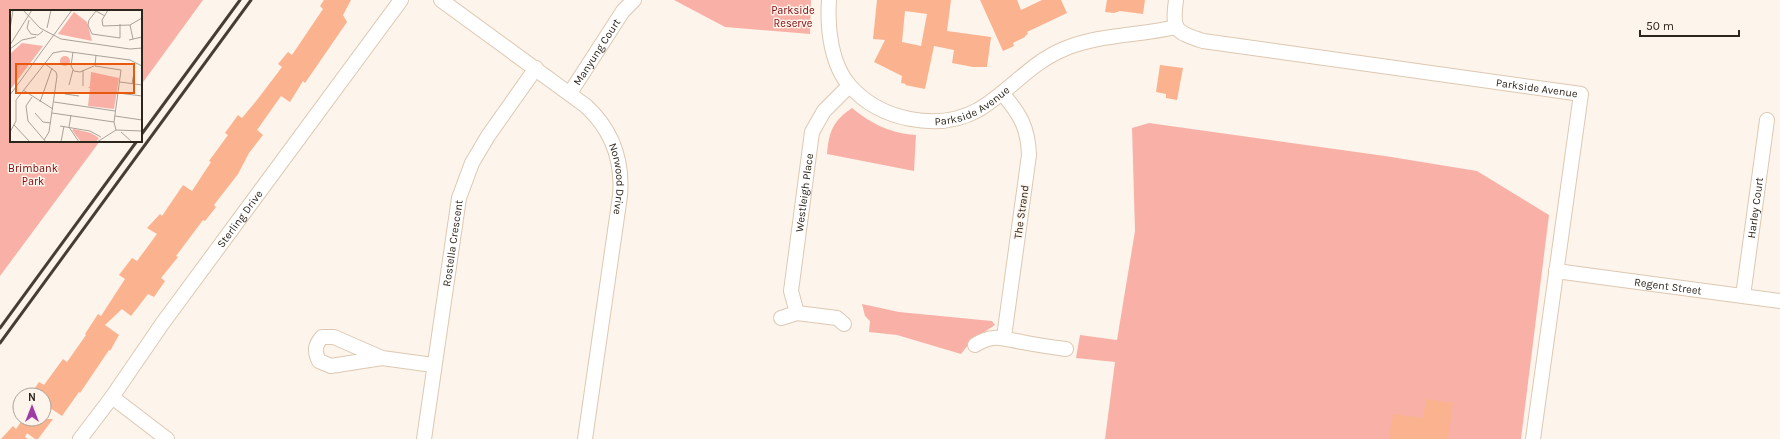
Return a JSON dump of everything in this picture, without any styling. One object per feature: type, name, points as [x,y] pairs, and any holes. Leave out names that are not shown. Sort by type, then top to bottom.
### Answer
[{"type":"street","name":"Sterling Drive","points":[[80,439],[112,397],[162,324],[401,0]]},
{"type":"street","name":"Norwood Drive","points":[[441,0],[570,93],[596,115],[613,141],[620,169],[621,185],[585,439]]},
{"type":"street","name":"Manyung Court","points":[[570,93],[622,6],[634,0]]},
{"type":"street","name":"Parkside Avenue","points":[[829,0],[829,30],[833,55],[849,86],[868,101],[889,113],[910,119],[935,121],[958,118],[977,110],[1002,93],[1042,60],[1087,40],[1111,36],[1153,33],[1176,27],[1182,34],[1202,41],[1581,94],[1556,271],[1538,438]]},
{"type":"street","points":[[1176,0],[1174,13],[1176,27]]},
{"type":"street","name":"Rostella Crescent","points":[[424,439],[433,366],[459,198],[472,163],[536,68]]},
{"type":"street","name":"Westleigh Place","points":[[796,313],[791,291],[812,132],[824,111],[849,86]]},
{"type":"street","name":"The Strand","points":[[1002,93],[1020,116],[1028,137],[1029,155],[1004,337]]},
{"type":"street","name":"Harley Court","points":[[1743,296],[1767,120]]},
{"type":"street","name":"Regent Street","points":[[1556,271],[1780,301]]},
{"type":"street","points":[[781,318],[796,313],[837,318],[844,324]]},
{"type":"street","points":[[974,345],[984,340],[1004,337],[1021,342],[1066,349]]},
{"type":"street","points":[[382,358],[433,366]]},
{"type":"street","points":[[112,397],[167,439]]},
{"type":"green space","name":"Brimbank Park","points":[[0,0],[203,0],[142,84],[142,10],[10,10],[10,142],[99,142],[0,276]]},
{"type":"green space","name":"Parkside Reserve","points":[[674,0],[811,0],[810,34],[725,27]]},
{"type":"green space","points":[[852,108],[881,127],[897,132],[916,135],[914,171],[827,154],[829,139],[833,127],[840,117]]},
{"type":"green space","points":[[1149,123],[1385,156],[1477,171],[1549,215],[1521,439],[1105,439],[1115,362],[1076,358],[1080,335],[1117,340],[1135,231],[1132,128]]},
{"type":"green space","points":[[862,304],[899,312],[992,321],[995,325],[972,340],[961,354],[897,335],[869,332],[870,321],[865,316]]},
{"type":"building","points":[[324,0],[351,0],[343,15],[347,22],[305,83],[303,81],[290,102],[281,96],[257,130],[263,135],[249,153],[238,174],[214,205],[216,207],[205,221],[203,220],[176,256],[178,257],[161,278],[165,281],[154,297],[148,294],[131,316],[122,309],[105,325],[119,335],[110,351],[109,350],[80,393],[79,392],[62,416],[52,409],[52,387],[36,387],[39,382],[44,385],[63,359],[67,362],[86,335],[85,334],[98,314],[101,316],[125,279],[119,275],[132,258],[137,261],[157,234],[147,228],[160,214],[162,216],[183,185],[192,191],[211,162],[209,161],[228,135],[225,133],[238,115],[242,118],[257,100],[282,67],[278,64],[288,52],[292,55],[323,9],[320,6]]},
{"type":"building","points":[[877,0],[951,0],[947,31],[991,37],[987,67],[973,67],[952,63],[954,50],[934,46],[925,89],[901,83],[902,76],[874,62],[885,40],[873,39]],"holes":[[[905,11],[927,14],[921,46],[902,42]]]},
{"type":"building","points":[[980,0],[1017,0],[1021,10],[1042,0],[1061,0],[1067,13],[1027,32],[1028,34],[1025,37],[1013,43],[1014,46],[1003,51]]},
{"type":"building","points":[[1107,0],[1145,0],[1143,14],[1120,11],[1114,13],[1105,12]]},
{"type":"building","points":[[1160,65],[1183,68],[1177,100],[1166,98],[1166,94],[1156,92]]},
{"type":"building","points":[[1426,399],[1453,403],[1448,439],[1389,439],[1393,414],[1423,418]]},
{"type":"building","points":[[12,427],[16,429],[17,427],[47,427],[38,439],[35,439],[27,433],[25,437],[28,439],[1,439]]},
{"type":"railway","points":[[142,134],[240,0]]},
{"type":"railway","points":[[0,343],[251,0]]},
{"type":"railway","points":[[0,328],[136,142]]}]
